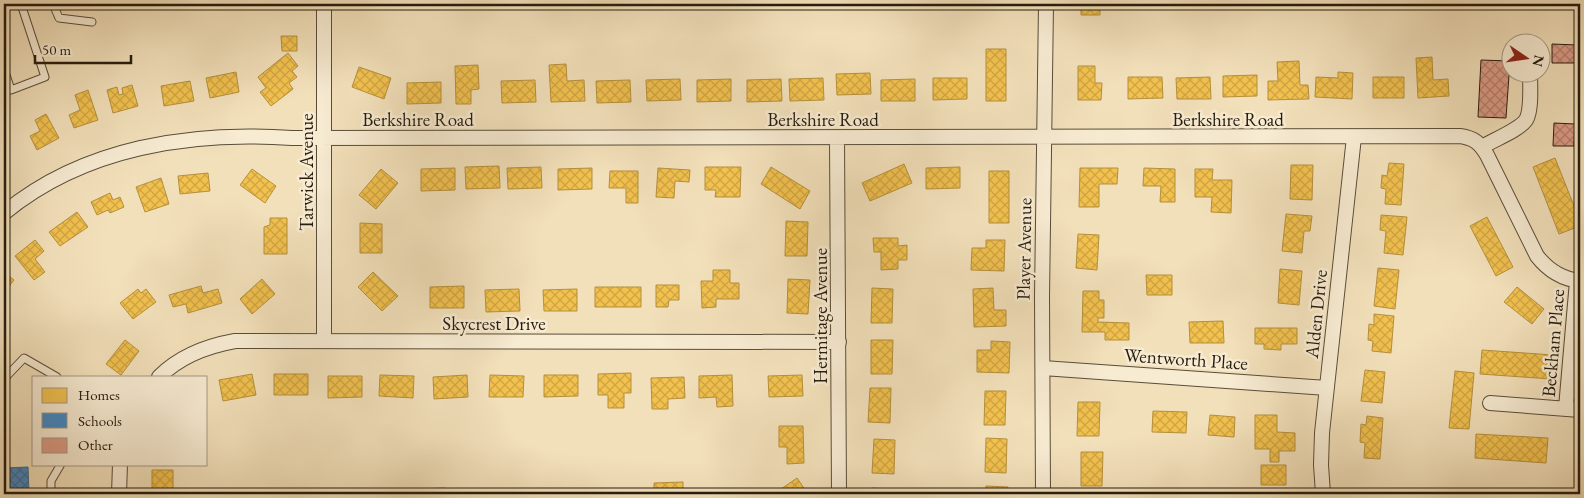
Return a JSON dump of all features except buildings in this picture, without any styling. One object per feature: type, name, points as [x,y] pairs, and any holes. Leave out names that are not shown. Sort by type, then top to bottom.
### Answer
[{"type":"street","name":"Tarwick Avenue","points":[[324,4],[324,341]]},
{"type":"street","name":"Player Avenue","points":[[1043,494],[1046,4]]},
{"type":"street","points":[[1530,82],[1529,110],[1521,126],[1482,146],[1537,256],[1548,269],[1556,274],[1578,281]]},
{"type":"street","name":"Berkshire Road","points":[[4,213],[41,186],[67,173],[131,150],[201,138],[243,136],[292,138],[1460,136],[1476,140],[1482,146]]},
{"type":"street","name":"Alden Drive","points":[[1323,494],[1321,465],[1327,388],[1354,137]]},
{"type":"street","name":"Hermitage Avenue","points":[[838,138],[839,494]]},
{"type":"street","name":"Beckham Place","points":[[1573,409],[1578,281]]},
{"type":"street","name":"Skycrest Drive","points":[[160,376],[182,359],[198,351],[218,344],[235,341],[839,342]]},
{"type":"street","name":"Wentworth Place","points":[[1043,368],[1327,388]]},
{"type":"street","points":[[1490,403],[1573,409]]},
{"type":"street","points":[[120,466],[120,494]]},
{"type":"lane","points":[[4,69],[11,90],[45,77],[21,4]]},
{"type":"lane","points":[[53,4],[59,18],[92,22]]},
{"type":"lane","points":[[4,379],[24,358],[55,376]]},
{"type":"lane","points":[[51,494],[51,481],[60,466]]}]
